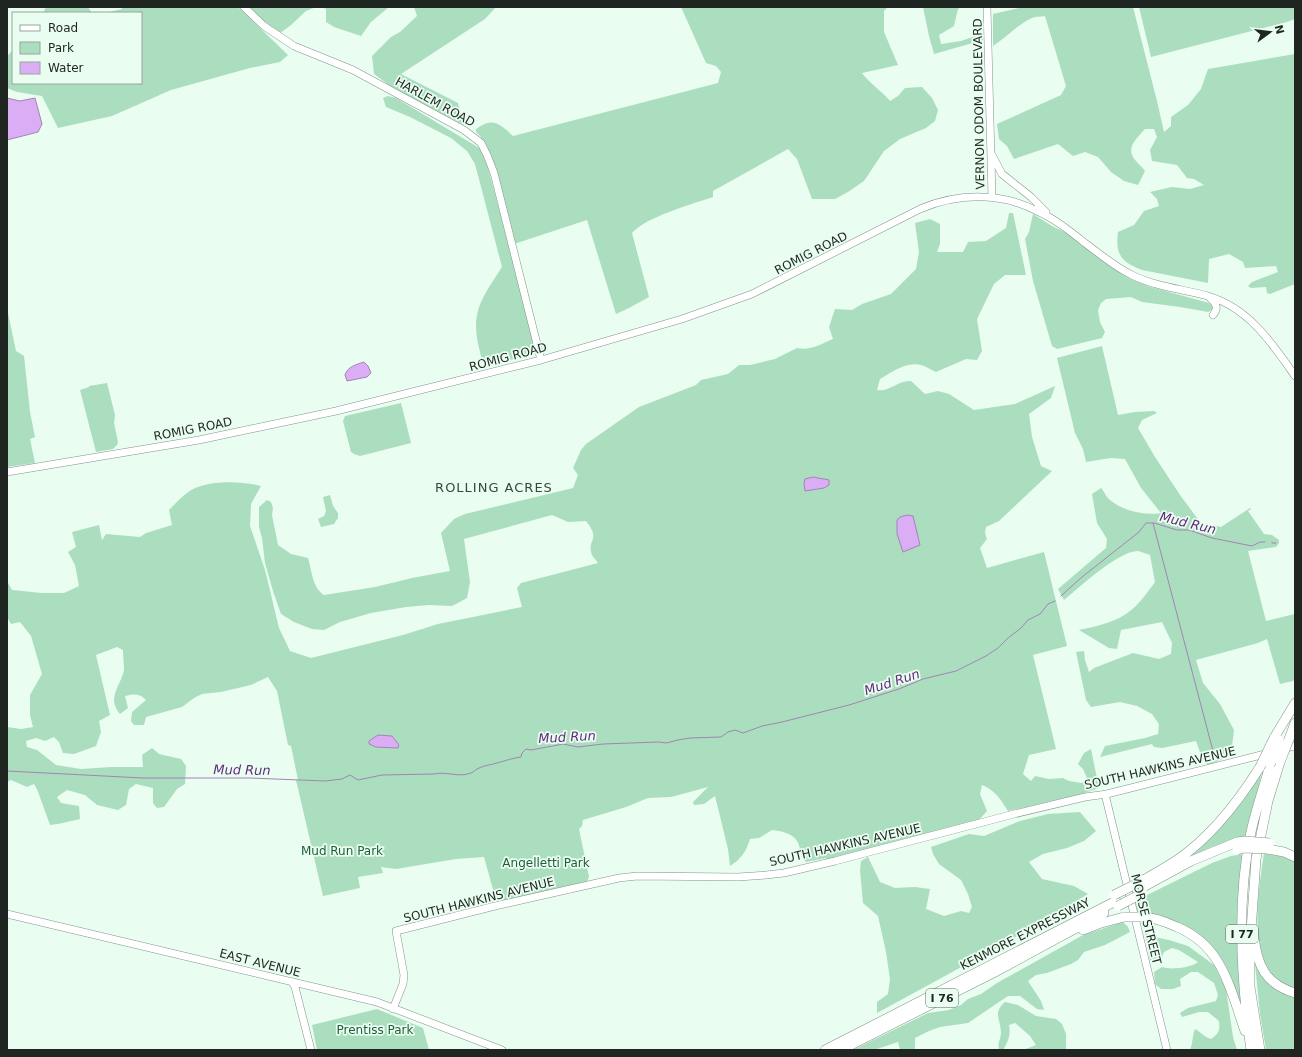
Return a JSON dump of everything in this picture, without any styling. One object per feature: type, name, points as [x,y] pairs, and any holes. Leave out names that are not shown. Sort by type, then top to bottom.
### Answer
[{"type":"highway","points":[[1141,888],[1178,860],[1211,831],[1236,803],[1260,767],[1295,704]]},
{"type":"highway","name":"I 77","points":[[1254,1050],[1250,987],[1250,946],[1256,859],[1268,801],[1280,762],[1295,723]]},
{"type":"highway","name":"I 77","points":[[1254,1050],[1246,1010],[1243,965],[1242,924],[1244,890],[1251,832],[1277,737]]},
{"type":"highway","points":[[1043,946],[1116,901],[1191,861],[1237,846],[1245,841],[1268,846],[1295,857]]},
{"type":"highway","points":[[1268,846],[1283,845],[1295,850]]},
{"type":"highway","points":[[1255,878],[1254,937],[1258,959],[1269,980],[1282,988],[1295,993]]},
{"type":"highway","name":"KENMORE EXPRESSWAY","points":[[825,1050],[1116,901]]},
{"type":"highway","name":"I 76","points":[[1043,946],[1098,924],[1124,917],[1142,917],[1161,920],[1185,930],[1198,939],[1211,952],[1223,969],[1254,1050]]},
{"type":"highway","name":"KENMORE EXPRESSWAY","points":[[841,1050],[996,972],[1043,946]]},
{"type":"street","name":"HARLEM ROAD","points":[[244,7],[264,26],[294,46],[353,70],[456,126],[481,143],[494,173],[541,360]]},
{"type":"street","name":"VERNON ODOM BOULEVARD","points":[[987,7],[992,197],[1019,203],[1033,208],[1050,218],[1131,275],[1157,284],[1208,296],[1228,304],[1257,326],[1295,376]]},
{"type":"street","points":[[991,151],[1002,174],[1031,197],[1050,218]]},
{"type":"street","name":"ROMIG ROAD","points":[[7,472],[191,442],[336,411],[541,360],[624,337],[732,302],[761,290],[930,205],[956,198],[992,197]]},
{"type":"street","points":[[1208,296],[1217,307],[1213,315]]},
{"type":"street","name":"SOUTH HAWKINS AVENUE","points":[[393,1009],[404,978],[396,931],[495,906],[619,878],[637,876],[738,877],[766,876],[784,873],[1014,814],[1104,794],[1295,746]]},
{"type":"street","name":"MORSE STREET","points":[[1104,794],[1167,1050]]},
{"type":"street","name":"EAST AVENUE","points":[[7,914],[371,1001],[502,1050]]},
{"type":"street","points":[[292,982],[295,987],[311,1050]]},
{"type":"green space","points":[[46,7],[88,7],[91,12],[44,12]]},
{"type":"green space","points":[[122,7],[238,7],[288,55],[280,62],[250,68],[171,90],[112,116],[58,128],[42,96],[17,92],[7,88],[7,56],[12,51],[12,84],[142,84],[142,12],[109,12],[122,9]]},
{"type":"green space","points":[[249,7],[316,7],[306,11],[279,34]]},
{"type":"green space","points":[[322,7],[389,7],[371,22],[361,36],[334,27],[326,22],[326,9]]},
{"type":"green space","points":[[414,7],[496,7],[485,19],[401,74],[458,103],[464,125],[397,91],[374,74],[372,56],[391,37],[400,32],[417,16]]},
{"type":"green space","points":[[681,7],[888,7],[884,11],[884,32],[898,65],[862,73],[890,101],[898,96],[905,88],[922,87],[932,98],[938,110],[935,121],[926,128],[900,139],[884,151],[864,181],[835,199],[812,199],[797,159],[788,149],[713,191],[713,197],[658,216],[639,227],[632,233],[649,297],[616,314],[587,220],[514,244],[492,158],[481,137],[476,132],[476,129],[487,123],[496,123],[513,136],[718,83],[721,72],[716,66],[706,63]]},
{"type":"green space","points":[[923,7],[961,7],[958,9],[954,26],[939,35],[941,44],[961,41],[984,33],[983,40],[934,54]]},
{"type":"green space","points":[[1023,7],[1133,7],[1164,132],[1171,126],[1171,117],[1188,105],[1201,89],[1208,69],[1295,54],[1295,284],[1270,294],[1267,293],[1266,287],[1251,288],[1248,286],[1252,282],[1278,272],[1276,266],[1245,268],[1243,262],[1229,254],[1209,259],[1208,283],[1142,270],[1124,260],[1119,252],[1117,240],[1118,232],[1134,225],[1144,211],[1159,206],[1157,199],[1150,192],[1172,187],[1190,189],[1204,185],[1194,179],[1187,178],[1177,165],[1152,161],[1150,150],[1157,137],[1154,129],[1145,129],[1133,144],[1131,151],[1133,157],[1145,171],[1138,185],[1124,181],[1111,172],[1098,157],[1085,152],[1073,156],[1058,144],[1014,159],[1007,146],[999,139],[997,124],[1061,95],[1066,86],[1045,16],[1034,17],[1027,21],[993,46],[993,14]]},
{"type":"green space","points":[[1139,7],[1295,7],[1295,19],[1151,57]]},
{"type":"green space","points":[[388,96],[396,98],[481,149],[488,168],[530,325],[535,348],[531,354],[493,365],[487,365],[482,360],[477,335],[477,314],[484,296],[502,267],[475,164],[467,151],[451,138],[410,117],[386,107],[383,98]]},
{"type":"green space","points":[[1009,213],[1013,213],[1026,275],[1005,275],[994,284],[977,319],[982,351],[977,360],[966,359],[936,372],[921,365],[915,364],[905,366],[894,370],[880,379],[877,390],[886,389],[902,382],[911,381],[925,394],[938,391],[949,394],[974,410],[1015,404],[1055,386],[1051,398],[1029,414],[1032,437],[1041,466],[1052,471],[999,521],[986,527],[985,533],[987,539],[980,548],[987,568],[1044,552],[1067,646],[1033,655],[1056,749],[1029,755],[1023,774],[1031,781],[1035,776],[1049,779],[1063,778],[1069,781],[1082,783],[1087,778],[1083,769],[1078,764],[1084,753],[1091,749],[1099,788],[1082,794],[1008,811],[994,793],[982,785],[980,794],[987,811],[978,821],[827,860],[826,858],[806,862],[795,838],[786,833],[772,830],[759,838],[750,839],[743,855],[730,866],[728,849],[715,796],[704,804],[694,805],[693,802],[708,787],[671,797],[648,798],[626,807],[583,820],[582,826],[579,829],[589,877],[587,882],[497,904],[484,857],[456,859],[396,869],[381,867],[383,873],[358,877],[360,888],[323,896],[296,780],[298,780],[291,746],[288,745],[277,691],[268,677],[251,685],[221,692],[202,694],[182,707],[146,717],[144,725],[134,725],[131,721],[132,712],[146,700],[141,696],[136,695],[125,696],[128,708],[120,714],[116,708],[114,697],[124,670],[123,650],[117,647],[96,655],[110,715],[99,721],[101,732],[96,746],[74,754],[63,753],[59,742],[54,737],[45,741],[36,738],[26,741],[27,747],[37,750],[56,765],[81,769],[143,767],[142,755],[152,748],[159,754],[181,759],[186,766],[185,784],[177,789],[164,807],[157,808],[153,803],[153,788],[136,784],[129,789],[126,805],[118,810],[97,805],[85,795],[67,790],[57,797],[61,803],[79,806],[80,819],[50,825],[34,784],[27,787],[11,780],[7,782],[7,727],[21,729],[33,727],[30,715],[30,695],[42,674],[31,636],[20,622],[11,624],[7,617],[7,581],[12,590],[42,593],[64,593],[79,586],[75,565],[68,552],[76,547],[72,532],[99,525],[102,540],[106,534],[140,537],[146,533],[172,525],[169,510],[183,496],[193,489],[209,484],[227,482],[261,486],[251,504],[250,526],[265,570],[279,628],[290,651],[311,658],[403,635],[438,624],[522,607],[517,588],[521,583],[598,563],[592,555],[591,550],[593,532],[586,521],[568,522],[552,515],[464,539],[470,582],[467,598],[452,606],[429,605],[371,613],[340,622],[324,630],[312,629],[294,622],[281,614],[265,563],[259,527],[259,507],[267,500],[271,502],[278,545],[291,554],[308,558],[317,588],[324,595],[375,587],[450,571],[441,533],[454,519],[465,514],[573,488],[578,475],[573,468],[581,450],[586,444],[639,407],[696,385],[701,380],[728,374],[739,365],[750,365],[775,359],[797,348],[811,348],[833,339],[829,327],[835,309],[852,310],[862,304],[891,294],[916,269],[919,252],[915,223],[930,219],[940,224],[940,244],[937,252],[963,252],[968,242],[986,241],[1006,228]]},
{"type":"green space","points":[[1033,214],[1052,226],[1073,236],[1096,256],[1126,277],[1151,287],[1209,303],[1215,308],[1208,312],[1142,302],[1131,297],[1106,299],[1101,303],[1098,310],[1100,322],[1105,332],[1102,338],[1057,349],[1052,346],[1033,281],[1025,239],[1029,232]]},
{"type":"green space","points":[[7,308],[16,351],[24,356],[30,412],[35,437],[30,439],[35,463],[7,467]]},
{"type":"green space","points":[[1102,346],[1118,415],[1154,411],[1157,413],[1142,420],[1138,428],[1180,495],[1200,522],[1221,527],[1250,508],[1251,509],[1248,511],[1264,534],[1272,535],[1279,540],[1276,547],[1248,551],[1266,621],[1295,614],[1295,678],[1293,681],[1280,684],[1267,639],[1258,643],[1196,660],[1203,683],[1220,704],[1234,730],[1231,754],[1208,765],[1202,758],[1196,741],[1162,748],[1154,747],[1152,744],[1100,757],[1105,746],[1158,734],[1159,724],[1152,714],[1137,706],[1120,702],[1091,707],[1086,700],[1076,652],[1084,651],[1089,672],[1094,668],[1133,653],[1159,659],[1171,654],[1172,643],[1162,622],[1121,630],[1117,649],[1109,648],[1079,630],[1115,620],[1126,614],[1138,603],[1155,582],[1150,555],[1138,551],[1120,557],[1099,571],[1064,600],[1058,589],[1106,548],[1107,539],[1097,523],[1092,494],[1101,488],[1109,499],[1115,504],[1128,510],[1148,514],[1161,513],[1141,488],[1125,459],[1111,458],[1086,462],[1083,449],[1075,433],[1057,358]]},
{"type":"green space","points":[[107,383],[115,415],[114,423],[118,442],[113,449],[96,452],[80,390],[89,386]]},
{"type":"green space","points":[[401,403],[411,443],[360,456],[351,452],[343,421],[345,416]]},
{"type":"green space","points":[[330,495],[333,506],[338,513],[338,518],[334,524],[321,527],[318,519],[324,516],[326,511],[323,497]]},
{"type":"green space","points":[[1262,772],[1247,838],[1211,847],[1185,860],[1230,817]]},
{"type":"green space","points":[[1080,812],[1096,831],[1084,841],[1067,848],[1043,854],[1029,862],[1042,879],[1074,886],[1088,894],[989,952],[877,1013],[877,1002],[888,994],[890,979],[878,916],[863,903],[860,870],[861,861],[868,857],[880,882],[895,888],[915,887],[930,889],[926,909],[944,916],[961,911],[969,913],[972,907],[968,894],[961,880],[939,864],[931,847],[969,834],[984,836],[1020,821],[1048,814]]},
{"type":"green space","points":[[1264,853],[1285,857],[1295,862],[1295,989],[1274,979],[1268,973],[1265,969],[1259,944],[1257,918]]},
{"type":"green space","points":[[1244,854],[1238,914],[1238,954],[1243,1009],[1241,1009],[1227,968],[1211,945],[1189,928],[1177,922],[1163,917],[1136,912],[1133,902],[1212,863],[1231,856]]},
{"type":"green space","points":[[1123,922],[1128,927],[1130,932],[1105,945],[1084,952],[1078,960],[1071,964],[1047,973],[1036,975],[1028,981],[1041,1001],[1044,1010],[1037,1009],[1020,996],[1008,996],[968,1023],[940,1027],[915,1038],[915,1050],[900,1050],[898,1042],[874,1050],[853,1050],[928,1013],[949,1010],[961,1005],[968,999],[981,994],[997,983],[1083,935]]},
{"type":"green space","points":[[1145,933],[1150,936],[1188,946],[1214,965],[1226,989],[1233,1037],[1237,1050],[1190,1050],[1195,1029],[1211,1039],[1218,1032],[1219,1021],[1208,1012],[1199,1012],[1182,1017],[1180,1013],[1188,1008],[1216,1001],[1218,995],[1214,983],[1198,972],[1191,972],[1180,979],[1181,986],[1173,989],[1161,989],[1155,984],[1154,972],[1162,967],[1180,968],[1191,966],[1198,962],[1179,950],[1172,948],[1164,952],[1161,959],[1155,961],[1150,960]]},
{"type":"green space","points":[[1255,964],[1261,968],[1276,987],[1287,995],[1295,997],[1295,1050],[1266,1050],[1260,1014]]},
{"type":"green space","points":[[1005,1002],[1018,1005],[1036,1016],[1056,1019],[1062,1024],[1066,1034],[1066,1050],[1023,1050],[1036,1045],[1030,1036],[1015,1023],[1009,1025],[1010,1032],[1008,1041],[1003,1050],[999,1049],[998,1045],[1001,1028],[998,1013],[1001,1006]]},
{"type":"green space","name":"Prentiss Park","points":[[377,1009],[423,1028],[429,1050],[317,1050],[312,1025]]},
{"type":"water","points":[[7,98],[20,101],[35,98],[42,124],[38,132],[7,140]]},
{"type":"water","points":[[364,362],[368,366],[371,373],[367,377],[347,381],[345,375],[346,372],[353,366]]},
{"type":"water","points":[[813,477],[829,480],[829,485],[824,488],[805,491],[805,479]]},
{"type":"water","points":[[907,515],[913,516],[920,545],[903,552],[897,534],[897,520],[900,517]]},
{"type":"water","points":[[378,735],[392,736],[399,745],[398,748],[376,747],[369,744],[369,741]]},
{"type":"waterway","name":"Mud Run","points":[[1061,596],[1082,577],[1139,532],[1146,523],[1154,523],[1177,530],[1189,530],[1212,538],[1252,546],[1260,542],[1265,542]]},
{"type":"waterway","points":[[1153,523],[1213,751]]},
{"type":"waterway","name":"Mud Run","points":[[7,771],[143,778],[250,778],[325,781],[342,779],[350,775],[358,780],[382,775],[439,773],[462,775],[472,773],[478,768],[484,766],[521,757],[522,753],[526,749],[531,750],[563,744],[578,747],[603,744],[666,743],[690,738],[721,737],[728,732],[735,730],[743,733],[762,726],[849,705],[899,689],[923,679],[956,671],[986,656],[998,648],[1028,620],[1040,614],[1048,604],[1055,601]]},
{"type":"district","name":"ROLLING ACRES","points":[[494,487]]},
{"type":"park label","name":"Mud Run Park","points":[[342,851]]},
{"type":"park label","name":"Angelletti Park","points":[[546,863]]}]
